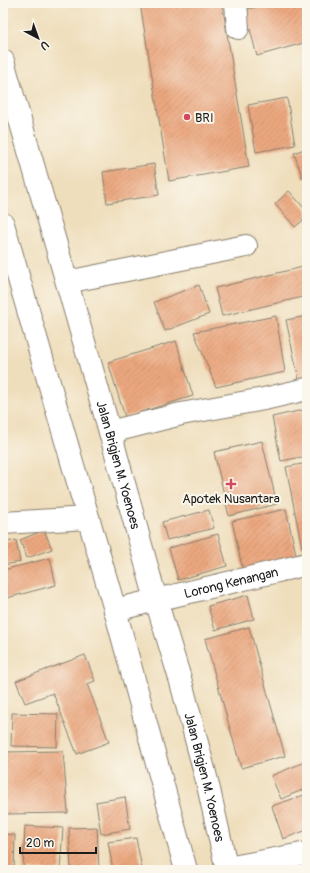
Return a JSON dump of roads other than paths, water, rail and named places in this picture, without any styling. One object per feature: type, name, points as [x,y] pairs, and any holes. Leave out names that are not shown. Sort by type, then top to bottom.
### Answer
[{"type":"main road","points":[[236,3],[238,28]]},
{"type":"main road","name":"Jalan Brigjen M. Yoenoes","points":[[3,61],[185,697],[207,782],[227,869]]},
{"type":"main road","points":[[3,224],[115,610],[186,870]]},
{"type":"main road","points":[[67,282],[246,246]]},
{"type":"main road","points":[[110,432],[181,414],[264,399],[307,389]]},
{"type":"main road","points":[[3,523],[88,518]]},
{"type":"main road","name":"Lorong Kenangan","points":[[115,610],[307,564]]},
{"type":"main road","points":[[227,869],[307,854]]},
{"type":"place","name":"BRI","points":[[187,117]]},
{"type":"place","name":"Apotek Nusantara","points":[[231,484]]}]
